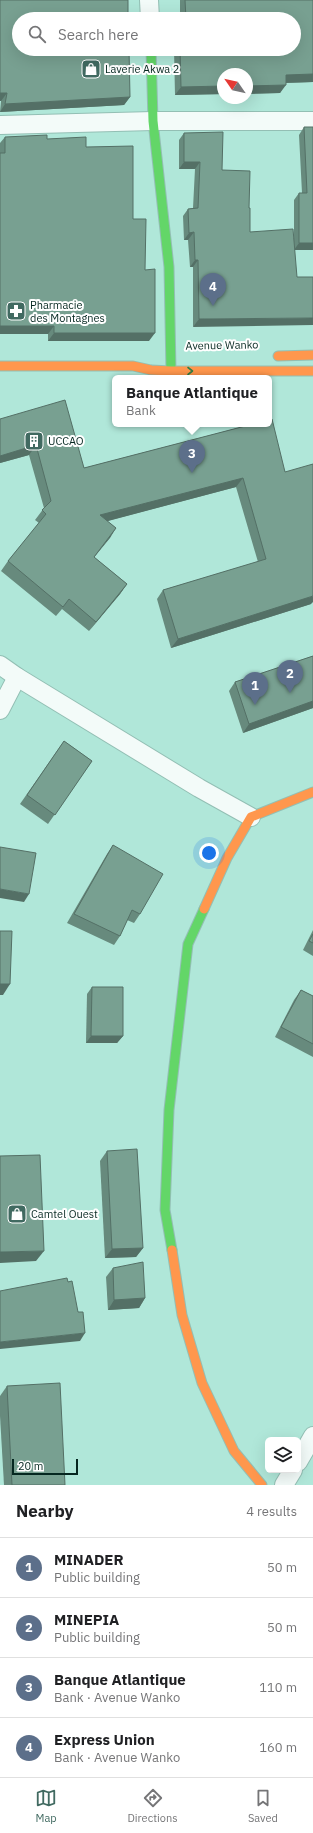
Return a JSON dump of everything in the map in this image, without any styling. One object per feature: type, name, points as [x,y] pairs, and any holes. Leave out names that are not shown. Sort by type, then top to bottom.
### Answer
[{"type":"main road","points":[[151,56],[153,121],[169,267],[171,371]]},
{"type":"main road","name":"Avenue Wanko","points":[[265,356],[313,355]]},
{"type":"main road","points":[[132,366],[152,358]]},
{"type":"main road","points":[[0,366],[132,366],[151,370],[171,371],[313,371]]},
{"type":"main road","points":[[262,1485],[234,1450],[202,1383],[182,1315],[165,1210],[169,1110],[188,944],[227,858],[251,817],[313,792]]},
{"type":"street","points":[[149,0],[150,12]]},
{"type":"street","points":[[0,125],[153,121],[313,121]]},
{"type":"street","points":[[0,665],[17,677],[199,788],[251,817]]},
{"type":"street","points":[[0,710],[17,677]]},
{"type":"street","points":[[301,1457],[313,1436]]},
{"type":"street","points":[[284,1485],[291,1473]]},
{"type":"building","points":[[0,0],[128,0],[128,12],[12,12],[12,56],[129,56],[130,97],[5,104],[7,93],[0,93]]},
{"type":"building","points":[[185,0],[313,0],[313,74],[286,75],[286,85],[253,86],[253,68],[217,68],[217,86],[181,87],[180,56],[301,56],[301,12],[186,12]]},
{"type":"building","points":[[304,127],[313,127],[313,243],[299,243],[299,193],[307,193]]},
{"type":"building","points":[[223,132],[222,170],[250,171],[250,232],[293,229],[297,277],[313,277],[313,318],[199,319],[198,260],[195,260],[194,232],[189,233],[188,209],[198,208],[200,162],[184,162],[184,133]]},
{"type":"building","points":[[47,135],[47,139],[86,137],[86,147],[133,146],[133,219],[146,219],[145,270],[155,269],[155,333],[54,333],[54,326],[0,326],[0,153],[5,153],[5,137]]},
{"type":"building","points":[[65,400],[84,468],[241,427],[272,427],[272,419],[285,472],[313,464],[313,596],[178,639],[163,590],[266,559],[243,478],[100,515],[116,528],[94,557],[127,584],[96,622],[69,599],[63,607],[8,561],[46,514],[42,510],[51,501],[36,445],[0,456],[0,419]]},
{"type":"building","points":[[313,656],[313,701],[249,724],[235,682]]},
{"type":"building","points":[[64,741],[92,761],[55,815],[27,795]]},
{"type":"building","points":[[113,845],[163,874],[140,914],[132,910],[120,936],[74,914]]},
{"type":"building","points":[[0,847],[36,853],[29,894],[0,889]]},
{"type":"building","points":[[0,931],[12,931],[10,984],[0,984]]},
{"type":"building","points":[[313,934],[313,943],[309,941]]},
{"type":"building","points":[[92,987],[123,987],[123,1036],[91,1036]]},
{"type":"building","points":[[301,990],[313,996],[313,1044],[281,1027]]},
{"type":"building","points":[[137,1149],[143,1248],[112,1249],[107,1151]]},
{"type":"building","name":"Camtel Ouest","points":[[40,1155],[44,1251],[0,1252],[0,1156]]},
{"type":"building","points":[[143,1262],[145,1298],[114,1300],[113,1268]]},
{"type":"building","points":[[67,1278],[68,1282],[72,1281],[78,1312],[83,1312],[85,1333],[0,1342],[0,1291]]},
{"type":"building","points":[[60,1383],[65,1485],[12,1485],[7,1386]]},
{"type":"traffic: fast","points":[[151,56],[153,121],[169,267],[171,371]]},
{"type":"traffic: fast","points":[[172,1250],[165,1210],[169,1110],[188,944],[204,909]]},
{"type":"traffic: slow","points":[[278,356],[313,355]]},
{"type":"traffic: slow","points":[[0,366],[133,366],[151,370],[171,371],[313,371]]},
{"type":"traffic: slow","points":[[204,909],[227,858],[251,817],[313,792]]},
{"type":"traffic: slow","points":[[172,1250],[182,1315],[202,1383],[234,1451],[262,1485]]},
{"type":"place","name":"Laverie Akwa 2","points":[[91,69]]},
{"type":"place","name":"Express Union","points":[[213,306]]},
{"type":"place","name":"Pharmacie des Montagnes","points":[[16,311]]},
{"type":"place","name":"UCCAO","points":[[34,441]]},
{"type":"place","name":"Banque Atlantique","points":[[192,473]]},
{"type":"place","name":"MINEPIA","points":[[290,693]]},
{"type":"place","name":"MINADER","points":[[255,705]]},
{"type":"place","name":"Camtel Ouest","points":[[17,1214]]}]
